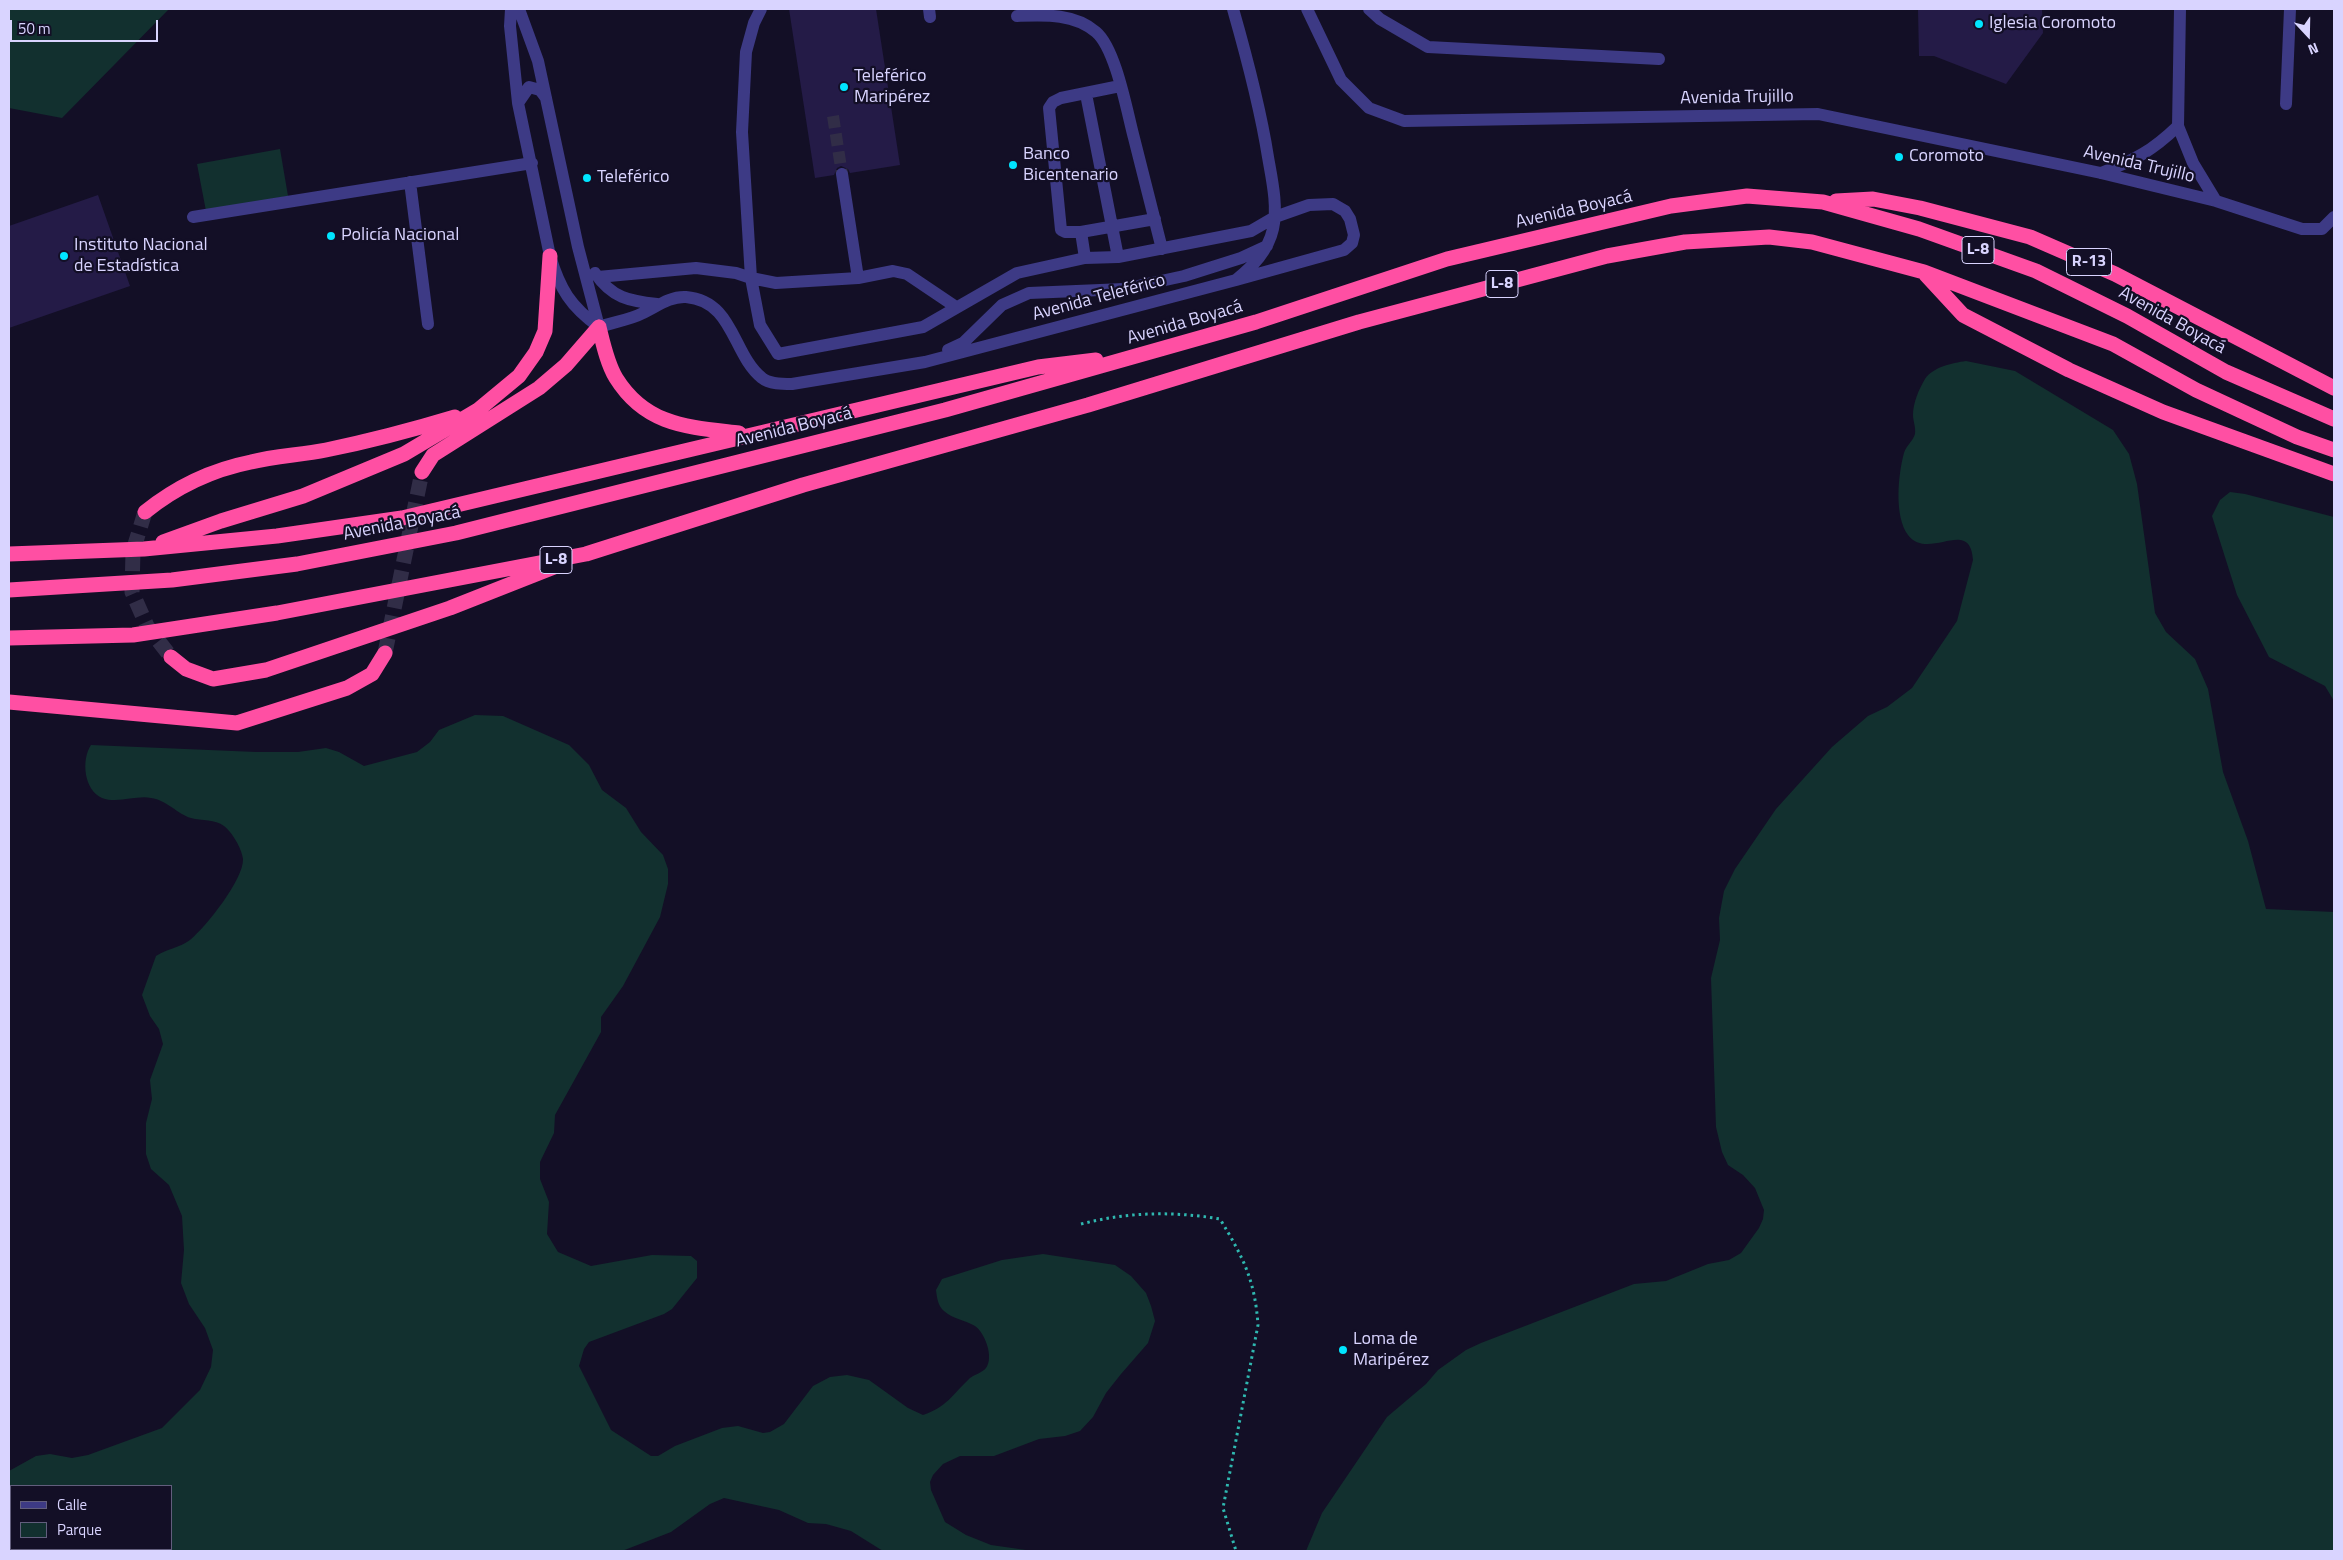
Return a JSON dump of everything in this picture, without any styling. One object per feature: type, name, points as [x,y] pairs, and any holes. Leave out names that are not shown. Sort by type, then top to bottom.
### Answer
[{"type":"highway","name":"Avenida Boyacá","points":[[9,590],[172,580],[298,564],[456,533],[945,410],[1145,355],[1256,322],[1447,259],[1671,206],[1747,196],[1823,202],[1919,229],[2036,271],[2127,316],[2226,372],[2334,418]]},
{"type":"highway","name":"R-13","points":[[1823,202],[1873,199],[1937,212],[2030,237],[2115,274],[2334,388]]},
{"type":"highway","name":"L-8","points":[[9,638],[132,635],[277,613],[586,554],[803,485],[1088,405],[1359,322],[1607,256],[1685,242],[1769,237],[1812,242],[1924,272],[2113,344],[2196,390],[2297,438],[2334,450]]},
{"type":"highway","points":[[144,549],[221,521],[303,496],[395,458],[478,410],[519,376],[536,352],[544,330],[550,256]]},
{"type":"highway","points":[[1924,272],[1962,315],[2069,370],[2163,412],[2334,474]]},
{"type":"highway","points":[[598,327],[615,377],[641,405],[660,419],[684,426],[748,434]]},
{"type":"highway","points":[[422,472],[432,455],[539,388],[566,365],[598,327]]},
{"type":"highway","points":[[9,554],[144,549],[277,536],[402,518],[748,434],[868,409],[1038,367],[1145,355]]},
{"type":"highway","points":[[145,512],[179,488],[220,470],[250,462],[397,435],[478,410]]},
{"type":"highway","points":[[171,657],[186,669],[213,679],[266,670],[450,608],[586,554]]},
{"type":"highway","points":[[9,584],[29,589]]},
{"type":"highway","points":[[9,702],[237,723],[348,688],[372,674],[385,653]]},
{"type":"street","points":[[511,9],[510,26],[518,102],[550,256],[557,279],[569,300],[580,314],[598,327]]},
{"type":"street","points":[[519,9],[538,60],[578,247],[598,327]]},
{"type":"street","points":[[761,9],[754,23],[746,52],[742,132],[751,278],[760,325],[778,354],[923,327],[956,306],[1017,273],[1085,258],[1118,257],[1251,231],[1275,217],[1309,204],[1333,204],[1345,211],[1350,219],[1353,228],[1352,243],[1344,250],[1236,280]]},
{"type":"street","name":"Avenida Teleférico","points":[[598,327],[642,314],[657,304],[685,297],[716,309],[728,325],[749,362],[762,379],[777,384],[792,384],[926,362],[1236,280],[1255,264],[1267,246],[1275,217],[1274,190],[1259,101],[1233,9]]},
{"type":"street","name":"Avenida Trujillo","points":[[1307,9],[1341,80],[1369,108],[1404,121],[1818,114],[2101,173],[2216,201],[2302,229],[2322,229],[2334,216]]},
{"type":"street","points":[[1369,9],[1380,20],[1428,47],[1659,59]]},
{"type":"street","points":[[2180,9],[2178,126],[2193,162],[2216,201]]},
{"type":"street","points":[[2286,104],[2290,9]]},
{"type":"street","points":[[1016,16],[1046,15],[1075,19],[1096,31],[1103,40],[1120,86],[1162,248]]},
{"type":"street","points":[[1120,86],[1061,98],[1053,102],[1050,108],[1061,230],[1065,232],[1081,232],[1154,219]]},
{"type":"street","points":[[518,102],[529,87],[540,90],[546,98]]},
{"type":"street","points":[[1086,94],[1118,257]]},
{"type":"street","points":[[2101,173],[2134,160],[2161,143],[2178,126]]},
{"type":"street","points":[[193,217],[532,163]]},
{"type":"street","points":[[842,174],[858,278]]},
{"type":"street","points":[[410,182],[428,324]]},
{"type":"street","points":[[1081,232],[1085,258]]},
{"type":"street","name":"Avenida Teleférico","points":[[926,362],[963,343],[1002,305],[1028,293],[1124,289],[1184,276],[1241,258],[1267,246]]},
{"type":"street","name":"Avenida Teleférico","points":[[578,247],[598,277],[614,292],[629,301],[657,304]]},
{"type":"street","points":[[598,277],[696,268],[736,273],[776,283],[858,278],[893,272],[907,274],[956,306]]},
{"type":"path","points":[[1081,1224],[1139,1214],[1190,1214],[1220,1219],[1241,1254],[1256,1298],[1258,1325],[1223,1508],[1236,1551]]},
{"type":"green space","points":[[9,9],[169,9],[62,118],[9,108]]},
{"type":"green space","points":[[280,149],[288,196],[206,211],[197,164]]},
{"type":"green space","points":[[1966,361],[2015,371],[2113,430],[2129,454],[2137,484],[2155,613],[2166,632],[2195,659],[2208,689],[2223,772],[2248,841],[2266,909],[2334,912],[2334,1551],[1306,1551],[1322,1513],[1387,1417],[1426,1384],[1438,1370],[1466,1350],[1634,1284],[1666,1281],[1708,1264],[1729,1260],[1741,1253],[1759,1228],[1764,1210],[1755,1188],[1743,1175],[1728,1165],[1722,1152],[1716,1127],[1711,978],[1720,940],[1719,918],[1724,891],[1735,869],[1776,809],[1832,747],[1868,716],[1887,707],[1912,688],[1957,621],[1973,560],[1970,547],[1965,541],[1957,540],[1927,544],[1917,542],[1908,535],[1899,507],[1899,484],[1904,453],[1915,434],[1913,410],[1915,401],[1925,379],[1933,371],[1949,364]]},
{"type":"green space","points":[[2230,492],[2245,494],[2334,517],[2334,701],[2325,686],[2269,657],[2237,595],[2212,516],[2220,500]]},
{"type":"green space","points":[[475,715],[503,716],[569,745],[589,765],[602,790],[626,808],[641,832],[663,855],[668,869],[668,884],[660,917],[623,986],[601,1017],[601,1032],[555,1115],[554,1133],[540,1162],[540,1179],[549,1202],[547,1234],[558,1252],[591,1266],[652,1255],[691,1256],[697,1261],[697,1278],[672,1309],[664,1314],[589,1342],[584,1349],[579,1366],[611,1430],[651,1456],[658,1456],[675,1446],[722,1428],[738,1426],[763,1433],[770,1432],[784,1424],[813,1386],[830,1377],[847,1375],[869,1380],[908,1408],[923,1415],[944,1404],[970,1378],[984,1370],[989,1358],[985,1339],[979,1329],[955,1318],[940,1307],[936,1290],[942,1279],[1002,1260],[1043,1254],[1115,1265],[1131,1276],[1146,1293],[1155,1321],[1148,1343],[1106,1393],[1093,1417],[1080,1431],[1065,1436],[1039,1439],[994,1456],[960,1456],[943,1464],[933,1475],[930,1482],[931,1490],[945,1522],[966,1535],[991,1545],[1033,1551],[883,1551],[851,1531],[826,1524],[808,1523],[779,1510],[724,1498],[710,1504],[671,1532],[622,1551],[9,1551],[9,1471],[36,1456],[50,1454],[72,1458],[88,1455],[162,1428],[200,1390],[211,1367],[213,1350],[205,1328],[189,1304],[181,1283],[184,1250],[182,1216],[169,1185],[151,1169],[146,1154],[146,1123],[152,1099],[150,1080],[163,1044],[159,1029],[150,1016],[142,995],[156,956],[181,945],[197,934],[231,890],[242,868],[243,859],[239,846],[233,836],[220,824],[186,816],[157,799],[145,797],[108,800],[96,794],[88,782],[85,766],[91,745],[256,752],[298,752],[326,748],[339,752],[364,766],[417,752],[430,742],[439,730]]},
{"type":"building","name":"Teleférico Maripérez","points":[[789,9],[876,9],[900,165],[850,173],[848,169],[841,166],[837,168],[834,175],[815,178]]},
{"type":"building","points":[[1918,9],[2042,9],[2043,33],[2006,84],[1934,56],[1919,56]]},
{"type":"building","name":"Instituto Nacional de Estadística","points":[[98,195],[130,286],[9,328],[9,226]]},
{"type":"tunnel","points":[[833,116],[842,174]]},
{"type":"tunnel","points":[[385,653],[422,472]]},
{"type":"tunnel","points":[[145,512],[133,551],[132,592],[147,626],[171,657]]},
{"type":"place","name":"Iglesia Coromoto","points":[[1979,24]]},
{"type":"place","name":"Teleférico Maripérez","points":[[844,87]]},
{"type":"place","name":"Coromoto","points":[[1899,157]]},
{"type":"place","name":"Banco Bicentenario","points":[[1013,165]]},
{"type":"place","name":"Teleférico","points":[[587,178]]},
{"type":"place","name":"Policía Nacional","points":[[331,236]]},
{"type":"place","name":"Instituto Nacional de Estadística","points":[[64,256]]},
{"type":"place","name":"Loma de Maripérez","points":[[1343,1350]]}]
